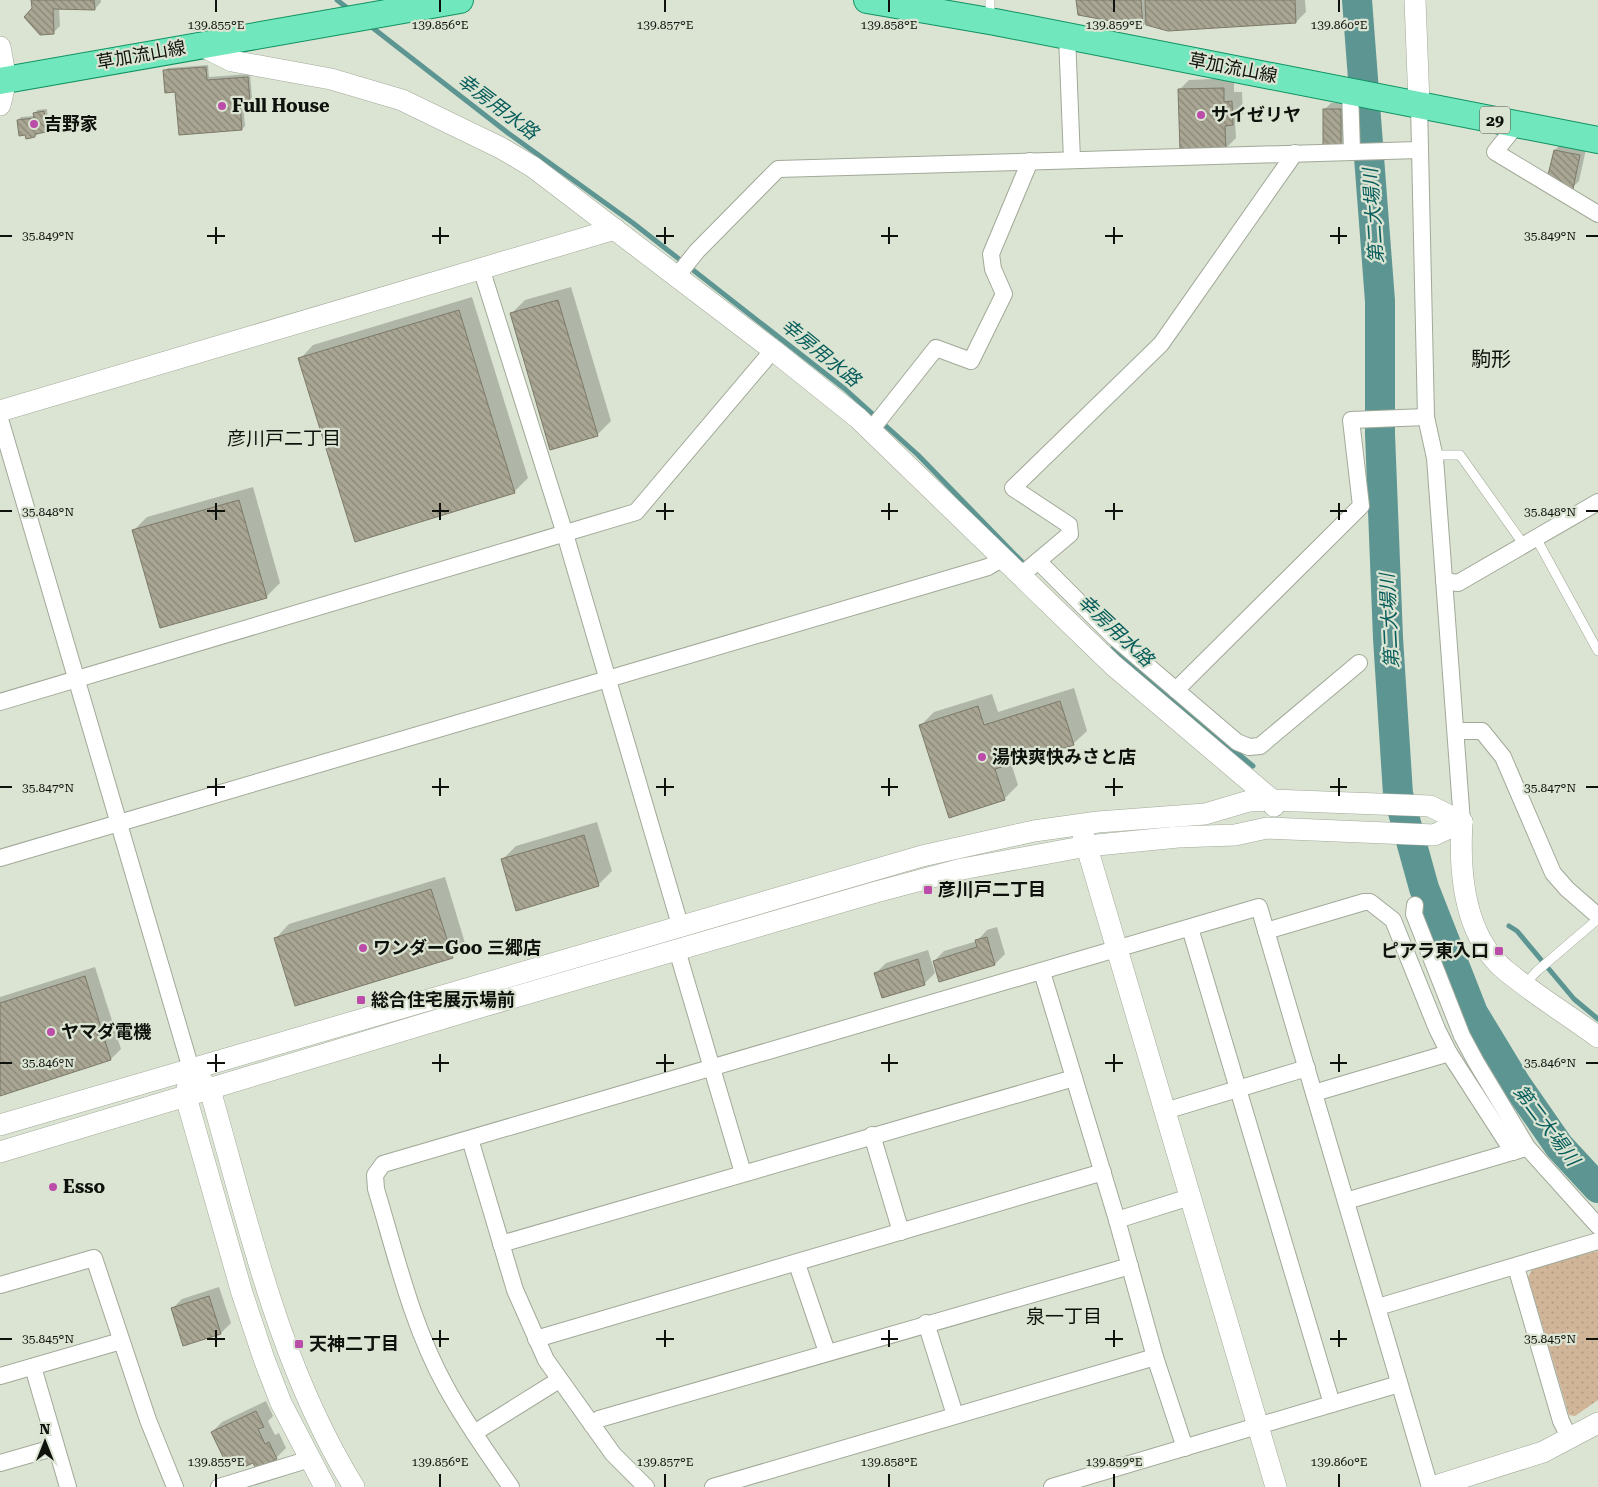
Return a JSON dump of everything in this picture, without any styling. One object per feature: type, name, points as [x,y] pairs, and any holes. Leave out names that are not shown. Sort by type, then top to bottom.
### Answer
[{"type":"main road","name":"草加流山線","points":[[3,80],[198,44],[460,0]]},
{"type":"main road","name":"草加流山線","points":[[867,0],[990,10],[1067,36],[1392,98],[1598,140]]},
{"type":"street","points":[[1415,0],[1426,416],[1435,455],[1457,731],[1462,822],[1460,845],[1466,892],[1475,929],[1491,954],[1505,970],[1531,978],[1598,1037]]},
{"type":"street","points":[[1067,36],[1072,160]]},
{"type":"street","points":[[198,44],[232,61],[331,79],[402,100],[501,148],[533,167],[773,350],[876,424],[1020,576],[1113,665],[1272,800],[1280,827]]},
{"type":"street","points":[[0,47],[3,80],[0,105]]},
{"type":"street","points":[[1350,91],[1352,151]]},
{"type":"street","points":[[1516,124],[1495,152],[1598,214]]},
{"type":"street","points":[[677,276],[690,259],[778,169],[1419,150]]},
{"type":"street","points":[[1020,576],[1070,534],[1069,525],[1013,488],[1161,344],[1295,153]]},
{"type":"street","points":[[876,424],[936,348],[971,360],[1004,294],[993,269],[991,254],[1030,161]]},
{"type":"street","points":[[0,411],[615,229]]},
{"type":"street","points":[[481,268],[565,534],[680,925]]},
{"type":"street","points":[[0,702],[636,512],[773,350]]},
{"type":"street","points":[[1176,690],[1361,506],[1351,420],[1426,416]]},
{"type":"street","points":[[0,419],[191,1069],[210,1090],[273,1308],[291,1362],[315,1416],[354,1487]]},
{"type":"street","points":[[1444,581],[1458,582],[1598,502]]},
{"type":"street","points":[[0,858],[988,566],[1003,558]]},
{"type":"street","points":[[1038,561],[1114,637],[1237,742],[1249,747],[1260,746],[1359,663]]},
{"type":"street","points":[[1457,731],[1482,731],[1503,757],[1553,873],[1598,918]]},
{"type":"street","points":[[0,1125],[680,925],[922,856],[990,840],[1080,824],[1205,814],[1249,802],[1272,800],[1430,806],[1462,822]]},
{"type":"street","points":[[0,1152],[677,950],[952,872],[1031,855],[1087,846],[1178,837],[1235,835],[1280,827],[1434,835],[1462,822]]},
{"type":"street","points":[[1080,824],[1276,1487]]},
{"type":"street","points":[[1266,931],[1370,902],[1393,920],[1437,1029],[1449,1053],[1520,1150],[1598,1226]]},
{"type":"street","points":[[1415,905],[1414,914],[1462,1036],[1520,1150]]},
{"type":"street","points":[[511,1487],[445,1386],[407,1294],[376,1189],[375,1175],[383,1164],[1259,907],[1431,1487],[1535,1455],[1570,1439],[1598,1423]]},
{"type":"street","points":[[1190,928],[1332,1404]]},
{"type":"street","points":[[677,950],[743,1174]]},
{"type":"street","points":[[1042,972],[1103,1172],[1155,1357],[1185,1448]]},
{"type":"street","points":[[1314,1093],[1449,1053]]},
{"type":"street","points":[[1165,1111],[1307,1068]]},
{"type":"street","points":[[191,1069],[186,1097],[242,1293],[281,1404],[325,1487]]},
{"type":"street","points":[[501,1244],[1074,1078]]},
{"type":"street","points":[[872,1136],[901,1232]]},
{"type":"street","points":[[470,1139],[515,1290],[536,1339],[558,1380],[613,1454],[646,1487]]},
{"type":"street","points":[[1346,1201],[1520,1150]]},
{"type":"street","points":[[536,1339],[797,1264],[1103,1172]]},
{"type":"street","points":[[1117,1220],[1190,1198]]},
{"type":"street","points":[[1378,1307],[1598,1241]]},
{"type":"street","points":[[0,1285],[94,1258],[148,1420],[175,1487]]},
{"type":"street","points":[[797,1264],[827,1352]]},
{"type":"street","points":[[592,1425],[599,1419],[926,1323],[1130,1266]]},
{"type":"street","points":[[1516,1267],[1562,1421],[1570,1439]]},
{"type":"street","points":[[926,1323],[955,1415]]},
{"type":"street","points":[[0,1376],[121,1342]]},
{"type":"street","points":[[713,1487],[1155,1357]]},
{"type":"street","points":[[33,1367],[68,1487]]},
{"type":"street","points":[[474,1433],[558,1380]]},
{"type":"street","points":[[1052,1487],[1399,1384]]},
{"type":"street","points":[[0,1463],[56,1447]]},
{"type":"street","points":[[219,1487],[310,1460]]},
{"type":"lane","points":[[1435,455],[1460,454],[1530,541],[1598,652]]},
{"type":"lane","points":[[1531,978],[1598,918]]},
{"type":"shaded area","points":[[1598,1251],[1598,1400],[1575,1416],[1569,1415],[1528,1277],[1533,1268]]},
{"type":"building","points":[[31,0],[94,0],[95,10],[53,9],[54,34],[40,35],[24,17],[32,8]]},
{"type":"building","points":[[1076,0],[1141,0],[1143,27],[1078,15]]},
{"type":"building","points":[[1145,0],[1295,0],[1296,23],[1168,31],[1146,25]]},
{"type":"building","points":[[206,67],[207,80],[248,77],[250,102],[240,103],[242,130],[179,135],[175,92],[165,93],[163,70]]},
{"type":"building","points":[[1224,88],[1224,102],[1232,101],[1233,125],[1225,126],[1226,150],[1180,151],[1178,89]]},
{"type":"building","points":[[1323,109],[1341,109],[1341,146],[1323,146]]},
{"type":"building","points":[[44,111],[47,132],[35,134],[35,137],[26,139],[25,135],[19,136],[17,120],[34,118],[33,113]]},
{"type":"building","points":[[1554,150],[1580,155],[1573,189],[1548,175]]},
{"type":"building","points":[[558,300],[598,436],[550,450],[510,313]]},
{"type":"building","points":[[459,310],[515,493],[355,542],[298,358]]},
{"type":"building","points":[[239,500],[267,598],[160,628],[132,530]]},
{"type":"building","name":"湯快爽快みさと店","points":[[1060,701],[1074,745],[995,769],[1005,800],[949,818],[919,725],[978,706],[984,725]]},
{"type":"building","points":[[584,835],[599,886],[516,911],[501,859]]},
{"type":"building","name":"ワンダーGoo 三郷店","points":[[431,889],[453,958],[295,1006],[274,938]]},
{"type":"building","points":[[987,937],[995,965],[939,982],[933,961],[977,947],[975,940]]},
{"type":"building","points":[[918,959],[925,985],[882,998],[874,973]]},
{"type":"building","name":"ヤマダ電機","points":[[85,976],[111,1060],[0,1096],[0,1003]]},
{"type":"building","points":[[209,1296],[221,1334],[183,1346],[171,1308]]},
{"type":"building","points":[[256,1411],[264,1427],[258,1429],[265,1444],[269,1442],[277,1459],[256,1469],[253,1463],[242,1468],[240,1463],[237,1465],[234,1459],[226,1463],[211,1432]]},
{"type":"waterway","name":"幸房用水路","points":[[337,0],[350,10]]},
{"type":"waterway","name":"第二大場川","points":[[1357,0],[1380,301],[1380,434],[1388,638],[1398,794],[1424,888],[1473,1013],[1516,1084],[1559,1146],[1598,1188]]},
{"type":"waterway","name":"幸房用水路","points":[[369,25],[508,133],[633,223],[845,389],[918,455],[1027,567]]},
{"type":"waterway","name":"幸房用水路","points":[[1112,649],[1253,766]]},
{"type":"waterway","name":"幸房用水路","points":[[1509,926],[1517,931],[1574,999],[1598,1019]]},
{"type":"place","name":"Full House","points":[[222,106]]},
{"type":"place","name":"サイゼリヤ","points":[[1201,115]]},
{"type":"place","name":"吉野家","points":[[34,124]]},
{"type":"place","name":"湯快爽快みさと店","points":[[982,757]]},
{"type":"place","name":"彦川戸二丁目","points":[[928,890]]},
{"type":"place","name":"ワンダーGoo 三郷店","points":[[363,948]]},
{"type":"place","name":"ピアラ東入口","points":[[1499,951]]},
{"type":"place","name":"総合住宅展示場前","points":[[361,1000]]},
{"type":"place","name":"ヤマダ電機","points":[[51,1032]]},
{"type":"place","name":"Esso","points":[[53,1187]]},
{"type":"place","name":"天神二丁目","points":[[299,1344]]},
{"type":"district","name":"駒形","points":[[1491,359]]},
{"type":"district","name":"彦川戸二丁目","points":[[284,438]]},
{"type":"district","name":"泉一丁目","points":[[1064,1316]]}]
